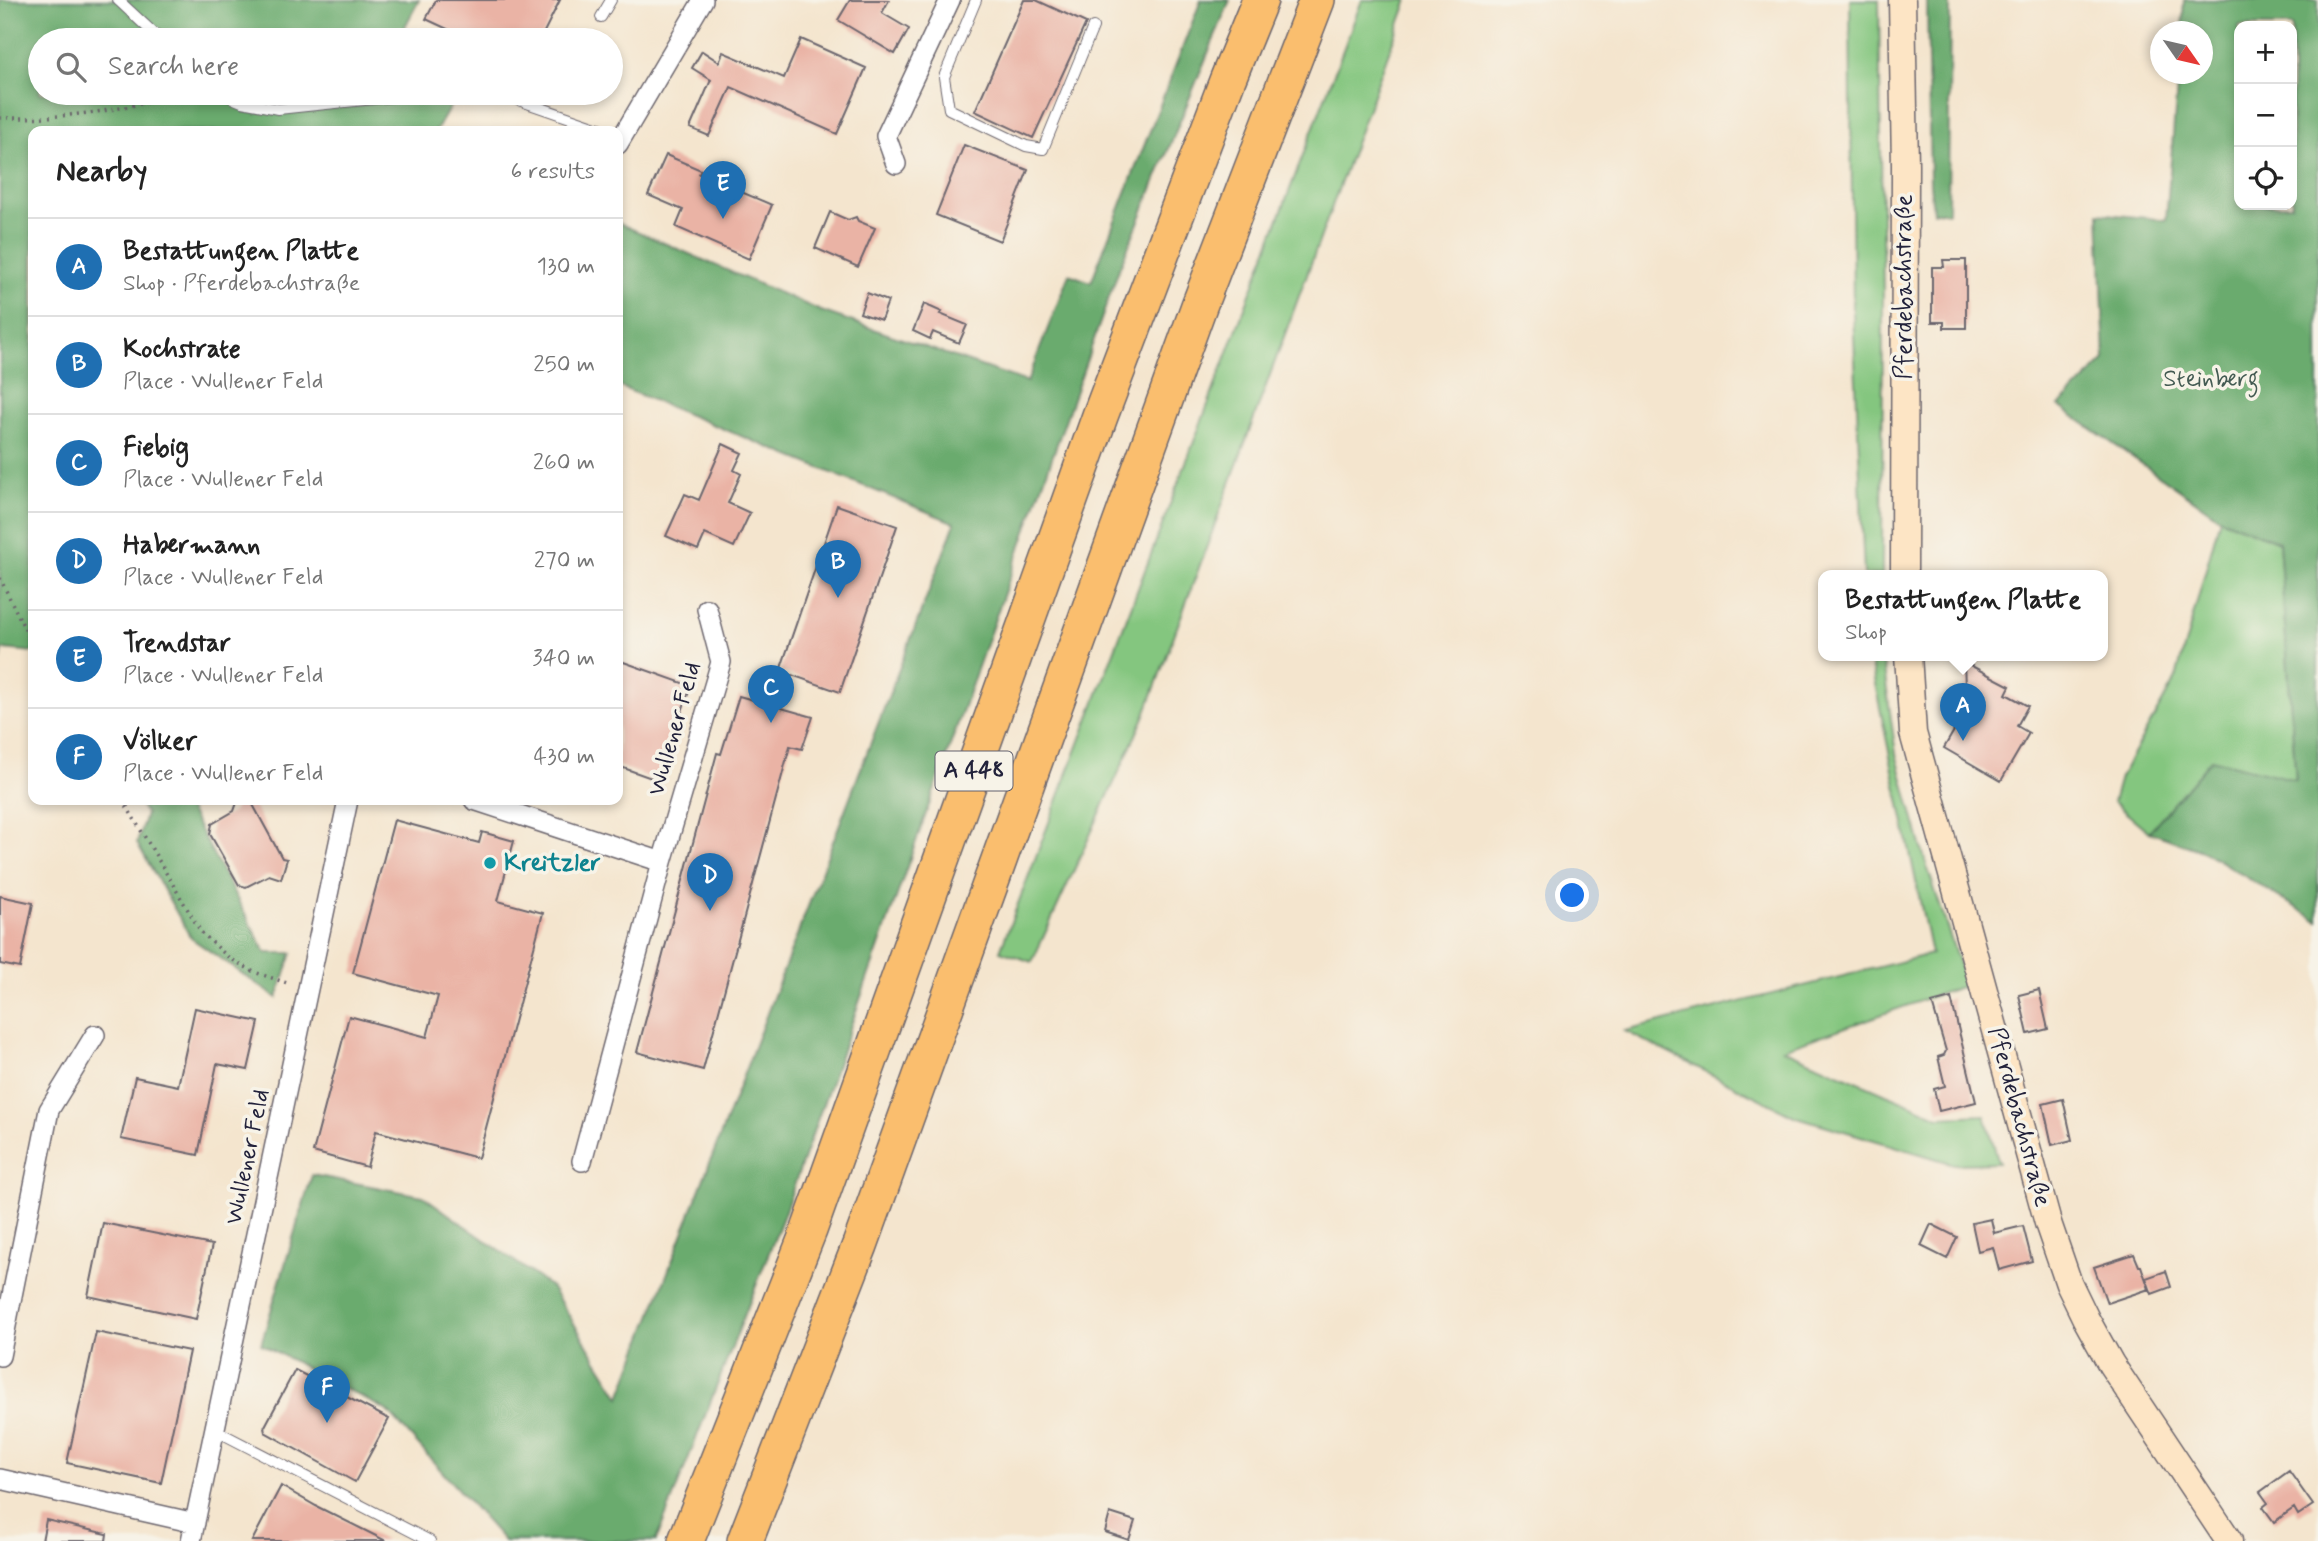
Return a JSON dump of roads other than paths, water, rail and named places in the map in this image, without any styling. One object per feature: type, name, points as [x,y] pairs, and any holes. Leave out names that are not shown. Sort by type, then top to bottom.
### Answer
[{"type":"highway","name":"A 448","points":[[686,1541],[809,1230],[1100,416],[1260,0]]},
{"type":"highway","name":"A 448","points":[[745,1541],[860,1245],[1199,306],[1317,0]]},
{"type":"main road","name":"Pferdebachstraße","points":[[1902,0],[1905,165],[1904,570]]},
{"type":"main road","name":"Pferdebachstraße","points":[[1908,661],[1913,733],[2048,1223],[2065,1272],[2086,1319],[2111,1364],[2223,1539]]},
{"type":"street","points":[[623,127],[703,0]]},
{"type":"street","points":[[896,164],[886,136],[950,0]]},
{"type":"street","name":"Wullener Feld","points":[[583,1161],[662,862],[721,662],[707,609]]},
{"type":"street","name":"Wullener Feld","points":[[0,1479],[193,1532],[347,805]]},
{"type":"street","points":[[489,805],[662,862]]},
{"type":"street","points":[[0,1356],[50,1110],[95,1035]]},
{"type":"lane","points":[[118,0],[147,28]]},
{"type":"lane","points":[[601,17],[611,0]]},
{"type":"lane","points":[[976,0],[944,77],[949,108],[1026,146],[1043,149],[1093,27]]},
{"type":"lane","points":[[257,105],[278,109],[316,105]]},
{"type":"lane","points":[[529,105],[585,126]]},
{"type":"lane","points":[[215,1430],[430,1541]]},
{"type":"place","name":"Trendstar","points":[[723,219]]},
{"type":"place","name":"Kochstrate","points":[[838,598]]},
{"type":"place","name":"Fiebig","points":[[771,723]]},
{"type":"place","name":"Bestattungen Platte","points":[[1963,741]]},
{"type":"place","name":"Kreitzler","points":[[490,863]]},
{"type":"place","name":"Habermann","points":[[710,911]]},
{"type":"place","name":"Völker","points":[[327,1423]]},
{"type":"park label","name":"Steinberg","points":[[2211,379]]}]
